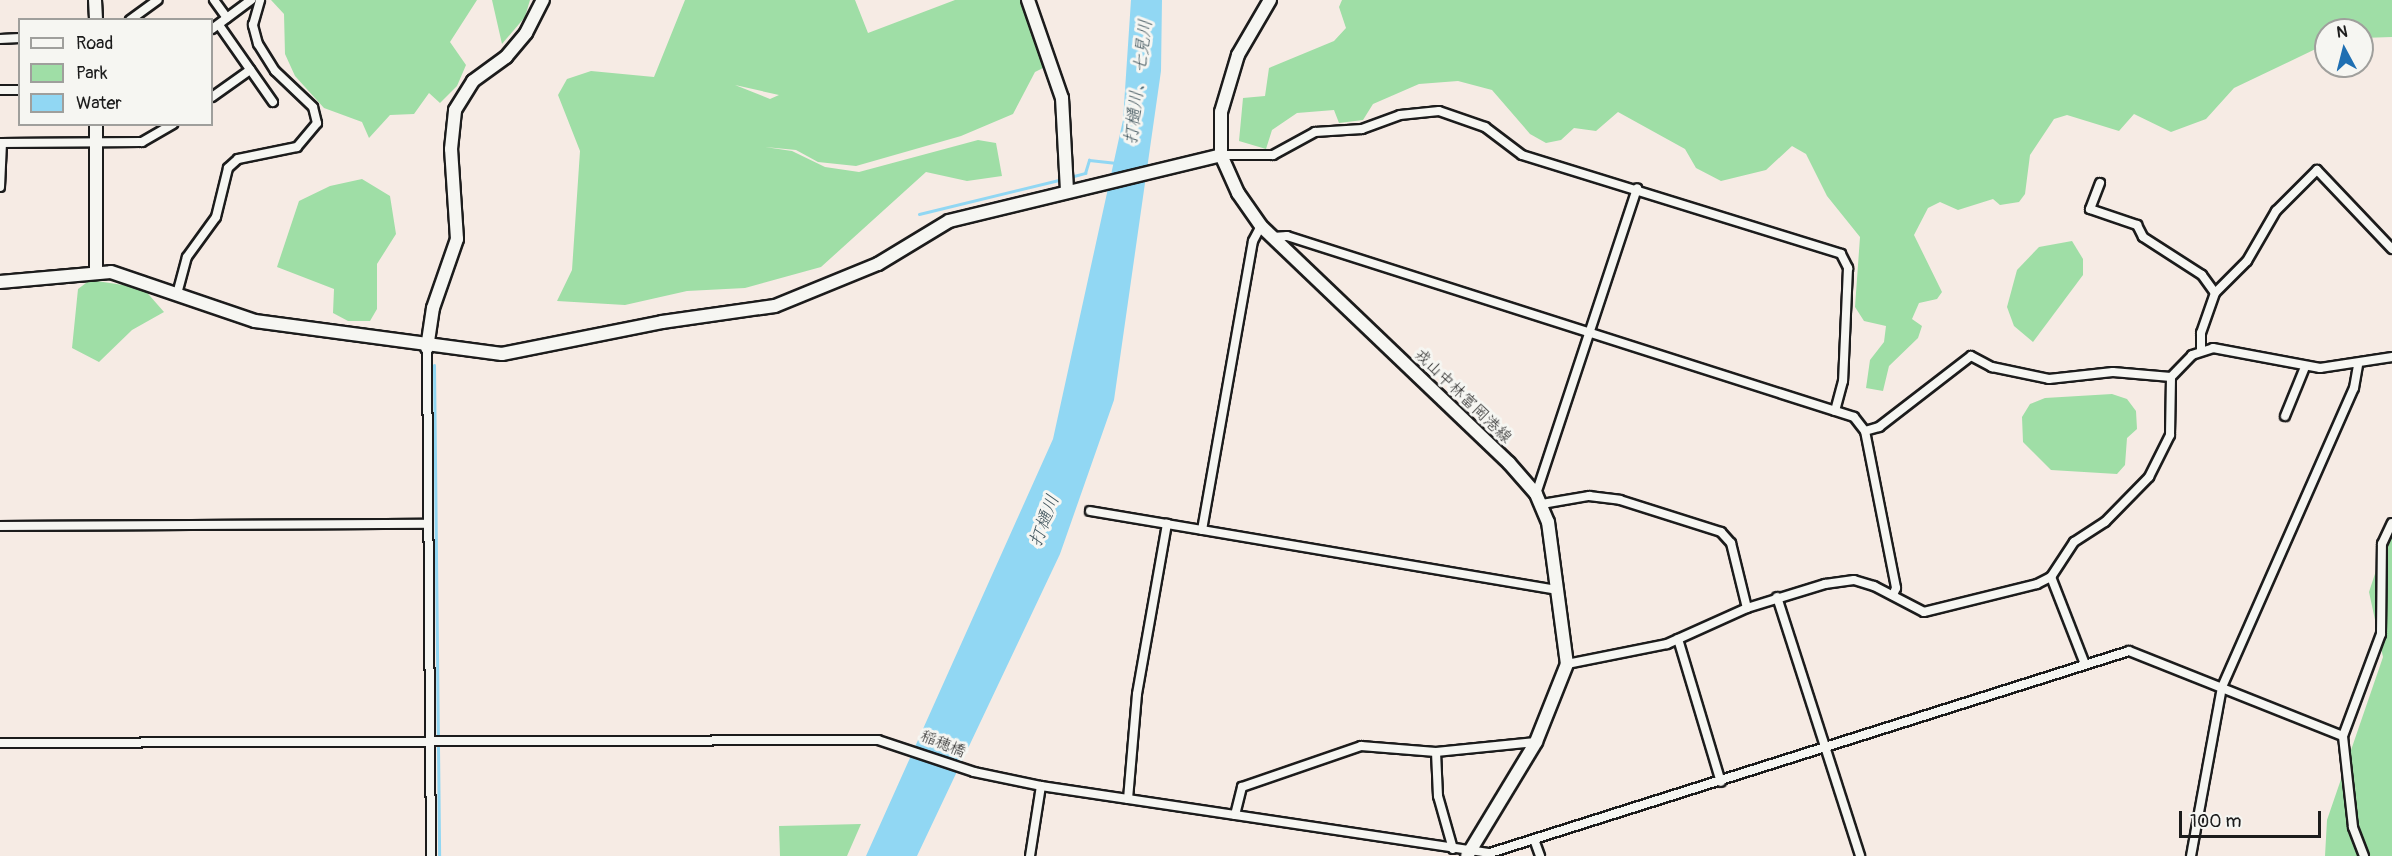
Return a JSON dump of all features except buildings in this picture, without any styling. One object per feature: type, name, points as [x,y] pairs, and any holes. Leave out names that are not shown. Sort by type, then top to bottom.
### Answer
[{"type":"street","points":[[95,0],[96,18]]},
{"type":"street","points":[[133,18],[158,0]]},
{"type":"street","points":[[214,0],[227,18]]},
{"type":"street","points":[[251,0],[215,27],[273,102]]},
{"type":"street","points":[[177,294],[187,257],[216,217],[228,168],[238,159],[297,147],[317,123],[313,107],[275,71],[258,44],[254,25],[260,0]]},
{"type":"street","points":[[431,856],[427,348],[433,308],[457,239],[451,149],[455,110],[473,81],[506,57],[526,33],[543,0]]},
{"type":"street","points":[[1028,0],[1062,98],[1067,191]]},
{"type":"street","points":[[1221,155],[1226,85],[1270,0]]},
{"type":"street","points":[[0,39],[18,38]]},
{"type":"street","points":[[213,96],[250,70]]},
{"type":"street","points":[[0,90],[18,90]]},
{"type":"street","points":[[0,282],[96,271],[129,275],[255,321],[427,348],[502,354],[662,322],[749,313],[856,274],[949,220],[1221,155],[1274,155],[1316,132],[1362,129],[1410,112],[1439,111],[1485,127],[1522,155],[1637,188],[1847,258],[1843,381],[1835,411]]},
{"type":"street","points":[[96,126],[96,271]]},
{"type":"street","points":[[0,187],[1,143],[141,142],[169,126]]},
{"type":"street","name":"戎山中林富岡港線","points":[[1221,155],[1261,226],[1539,499]]},
{"type":"street","points":[[1864,431],[1879,427],[1971,356],[1992,367],[2049,379],[2113,372],[2171,377],[2201,350],[2201,333],[2216,293],[2247,261],[2276,211],[2317,170],[2392,249]]},
{"type":"street","points":[[2100,183],[2090,209],[2137,225],[2143,237],[2202,274],[2216,293]]},
{"type":"street","points":[[1468,854],[1536,742],[1567,664],[1558,590],[1539,499],[1637,188]]},
{"type":"street","points":[[1202,530],[1252,241],[1261,226]]},
{"type":"street","points":[[1273,237],[1287,236],[1854,417],[1864,431],[1896,588],[1893,596]]},
{"type":"street","points":[[2201,350],[2305,367],[2358,365],[2392,357]]},
{"type":"street","points":[[2191,856],[2222,687],[2354,388],[2358,365]]},
{"type":"street","points":[[2285,416],[2305,367]]},
{"type":"street","points":[[1567,664],[1678,639],[1777,597],[1854,580],[1893,596],[1923,612],[1936,612],[2051,577],[2074,542],[2105,522],[2149,477],[2170,435],[2171,377]]},
{"type":"street","points":[[1539,499],[1589,496],[1620,500],[1721,532],[1731,543],[1747,608]]},
{"type":"street","points":[[1090,511],[1558,590]]},
{"type":"street","points":[[2364,856],[2353,827],[2343,736],[2381,634],[2382,544],[2392,523]]},
{"type":"street","points":[[0,526],[428,524]]},
{"type":"street","points":[[1128,799],[1137,694],[1167,524]]},
{"type":"street","points":[[2051,577],[2085,664]]},
{"type":"street","points":[[1777,597],[1860,856]]},
{"type":"street","points":[[1678,639],[1721,782]]},
{"type":"street","name":"稲穂橋","points":[[0,743],[878,740],[906,745],[969,770],[1041,786],[1454,849],[1468,854],[1506,851],[2085,664],[2140,651],[2343,736]]},
{"type":"street","points":[[1235,815],[1242,787],[1361,746],[1436,752],[1536,742]]},
{"type":"street","points":[[1436,752],[1438,796],[1454,849]]},
{"type":"street","points":[[1030,856],[1041,786]]},
{"type":"street","points":[[1535,842],[1540,856]]},
{"type":"green space","points":[[271,0],[477,0],[450,42],[466,65],[457,86],[440,103],[429,93],[414,114],[390,115],[369,138],[362,122],[324,108],[295,76],[285,54],[284,14]]},
{"type":"green space","points":[[492,0],[530,0],[525,17],[502,44]]},
{"type":"green space","points":[[685,0],[855,0],[868,33],[955,0],[1023,0],[1047,66],[1035,72],[1013,114],[961,136],[856,166],[818,162],[796,150],[765,147],[792,151],[825,167],[859,172],[978,140],[996,143],[1002,176],[967,181],[926,172],[821,267],[745,288],[687,291],[625,305],[557,301],[572,270],[580,151],[558,95],[567,79],[591,71],[654,77]],"holes":[[[735,85],[779,95],[770,99]]]},
{"type":"green space","points":[[1342,0],[2392,0],[2392,37],[2374,38],[2374,18],[2314,18],[2314,50],[2234,88],[2206,119],[2171,132],[2134,114],[2119,131],[2067,115],[2054,119],[2030,155],[2025,194],[2019,202],[2000,205],[1993,199],[1958,210],[1940,202],[1928,208],[1914,235],[1942,292],[1937,299],[1919,303],[1912,319],[1922,326],[1918,338],[1889,366],[1883,391],[1866,388],[1870,360],[1884,342],[1886,326],[1864,321],[1855,307],[1860,237],[1827,196],[1806,154],[1792,146],[1766,170],[1721,181],[1696,168],[1685,149],[1618,112],[1596,131],[1574,128],[1561,140],[1546,143],[1530,134],[1492,90],[1458,81],[1419,84],[1373,104],[1363,120],[1339,123],[1334,110],[1297,113],[1272,130],[1266,149],[1239,141],[1243,98],[1265,96],[1269,68],[1334,41],[1346,28],[1339,7]]},
{"type":"green space","points":[[362,179],[390,196],[396,234],[377,264],[377,309],[370,321],[348,321],[333,313],[334,289],[277,267],[299,201],[330,186]]},
{"type":"green space","points":[[2072,241],[2083,259],[2083,275],[2033,342],[2014,326],[2007,307],[2017,270],[2039,247]]},
{"type":"green space","points":[[90,280],[143,288],[164,312],[132,330],[99,362],[72,348],[78,289]]},
{"type":"green space","points":[[2112,394],[2127,399],[2136,411],[2137,429],[2127,438],[2125,465],[2117,474],[2051,470],[2023,442],[2022,417],[2030,404],[2045,398]]},
{"type":"green space","points":[[2392,522],[2392,856],[2325,856],[2327,820],[2383,657],[2369,592]]},
{"type":"green space","points":[[861,824],[847,856],[780,856],[779,826]]},
{"type":"water","points":[[1131,0],[1162,0],[1161,71],[1114,400],[1060,554],[917,856],[866,856],[1053,439],[1123,120]]},
{"type":"waterway","points":[[1070,177],[1085,173],[1089,160],[1119,163]]},
{"type":"waterway","points":[[919,214],[1063,179]]},
{"type":"waterway","points":[[434,365],[439,856]]},
{"type":"water label","name":"打樋川、七見川","points":[[1139,82]]},
{"type":"water label","name":"打樋川","points":[[1045,521]]}]
